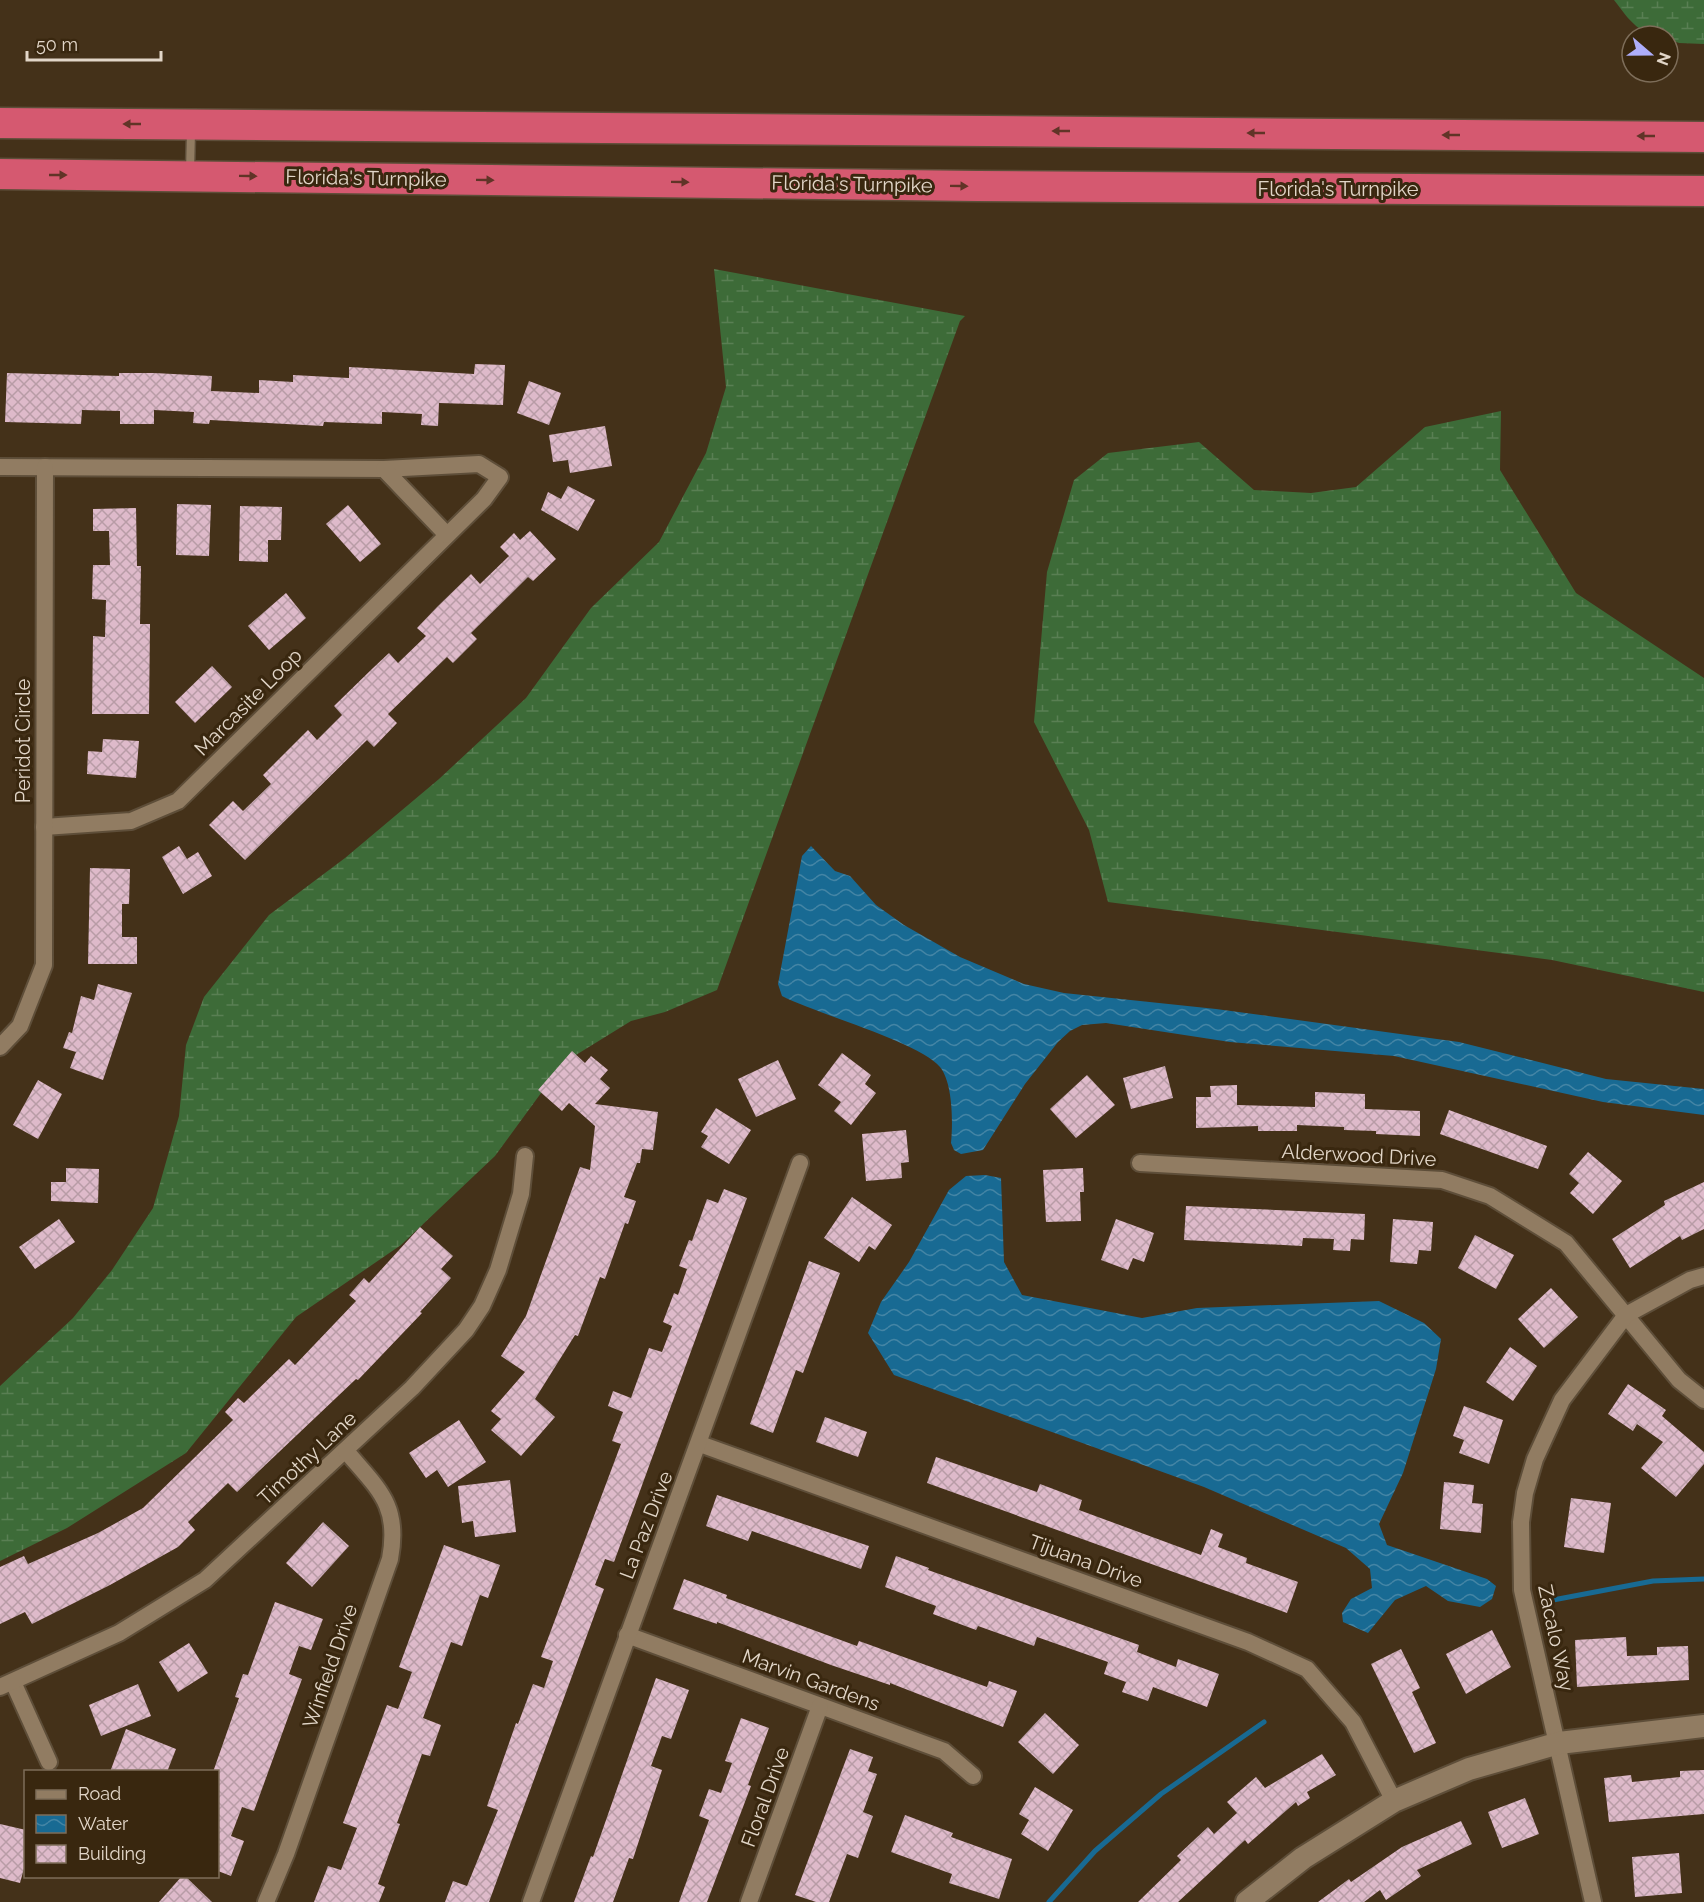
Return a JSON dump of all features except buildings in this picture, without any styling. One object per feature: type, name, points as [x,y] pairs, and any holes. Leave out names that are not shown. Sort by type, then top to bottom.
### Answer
[{"type":"highway","points":[[0,123],[1704,137]]},
{"type":"highway","name":"Florida's Turnpike","points":[[0,174],[989,186],[1704,191]]},
{"type":"street","name":"Marcasite Loop","points":[[44,826],[131,822],[178,801],[484,499],[500,477],[479,464],[384,469],[45,467]]},
{"type":"street","points":[[0,467],[45,467]]},
{"type":"street","name":"Peridot Circle","points":[[0,1047],[20,1026],[44,965],[45,467]]},
{"type":"street","points":[[384,469],[447,536]]},
{"type":"street","name":"Timothy Lane","points":[[6,1684],[119,1633],[205,1580],[346,1451],[444,1355],[466,1330],[482,1306],[498,1270],[521,1194],[525,1156]]},
{"type":"street","name":"La Paz Drive","points":[[531,1902],[800,1163]]},
{"type":"street","name":"Alderwood Drive","points":[[1140,1163],[1442,1180],[1490,1197],[1566,1243],[1679,1380],[1704,1401]]},
{"type":"street","name":"Zacalo Way","points":[[1593,1902],[1559,1743],[1522,1590],[1521,1522],[1525,1493],[1539,1448],[1562,1400],[1626,1315],[1690,1280],[1704,1276]]},
{"type":"street","name":"Tijuana Drive","points":[[699,1444],[1248,1642],[1307,1669],[1353,1722],[1394,1801]]},
{"type":"street","name":"Winfield Drive","points":[[266,1902],[286,1854],[390,1559],[394,1536],[391,1514],[382,1494],[346,1451]]},
{"type":"street","name":"Marvin Gardens","points":[[627,1635],[944,1751],[973,1776]]},
{"type":"street","points":[[6,1684],[49,1762]]},
{"type":"street","name":"Floral Drive","points":[[749,1902],[820,1706]]},
{"type":"street","points":[[1247,1902],[1303,1858],[1394,1801],[1469,1769],[1559,1743],[1704,1726]]},
{"type":"lane","points":[[190,176],[191,124]]},
{"type":"green space","points":[[1614,0],[1704,0],[1704,44],[1680,43],[1680,24],[1634,24]]},
{"type":"green space","points":[[714,269],[965,316],[960,321],[717,990],[665,1012],[631,1021],[563,1063],[495,1156],[401,1245],[296,1317],[186,1453],[67,1528],[0,1561],[0,1386],[73,1318],[112,1270],[153,1208],[179,1116],[186,1045],[204,997],[269,915],[345,858],[439,779],[526,698],[591,608],[659,542],[706,453],[726,387]]},
{"type":"green space","points":[[1501,411],[1500,470],[1576,593],[1704,678],[1704,992],[1552,960],[1108,902],[1089,830],[1034,722],[1047,572],[1074,480],[1108,453],[1199,442],[1254,490],[1311,493],[1356,487],[1425,427]]},
{"type":"water","points":[[811,846],[835,871],[850,876],[876,905],[904,925],[960,957],[1024,984],[1064,993],[1216,1009],[1459,1042],[1606,1079],[1704,1089],[1704,1115],[1603,1102],[1394,1056],[1230,1042],[1106,1023],[1082,1025],[1070,1031],[1058,1042],[1025,1084],[983,1150],[961,1154],[954,1150],[951,1143],[950,1093],[940,1067],[929,1058],[890,1038],[782,996],[778,984],[802,856]]},
{"type":"water","points":[[985,1175],[1001,1178],[1004,1262],[1022,1295],[1142,1318],[1197,1308],[1379,1301],[1424,1323],[1441,1339],[1436,1369],[1403,1473],[1379,1524],[1387,1545],[1487,1579],[1496,1586],[1492,1599],[1480,1607],[1448,1601],[1426,1586],[1395,1600],[1368,1633],[1343,1622],[1342,1613],[1351,1599],[1372,1588],[1370,1569],[1346,1548],[1204,1487],[894,1375],[868,1333],[881,1302],[909,1262],[949,1190],[966,1176]]},
{"type":"waterway","points":[[1553,1600],[1653,1581],[1704,1579]]},
{"type":"waterway","points":[[1049,1902],[1095,1851],[1161,1794],[1264,1722]]}]
